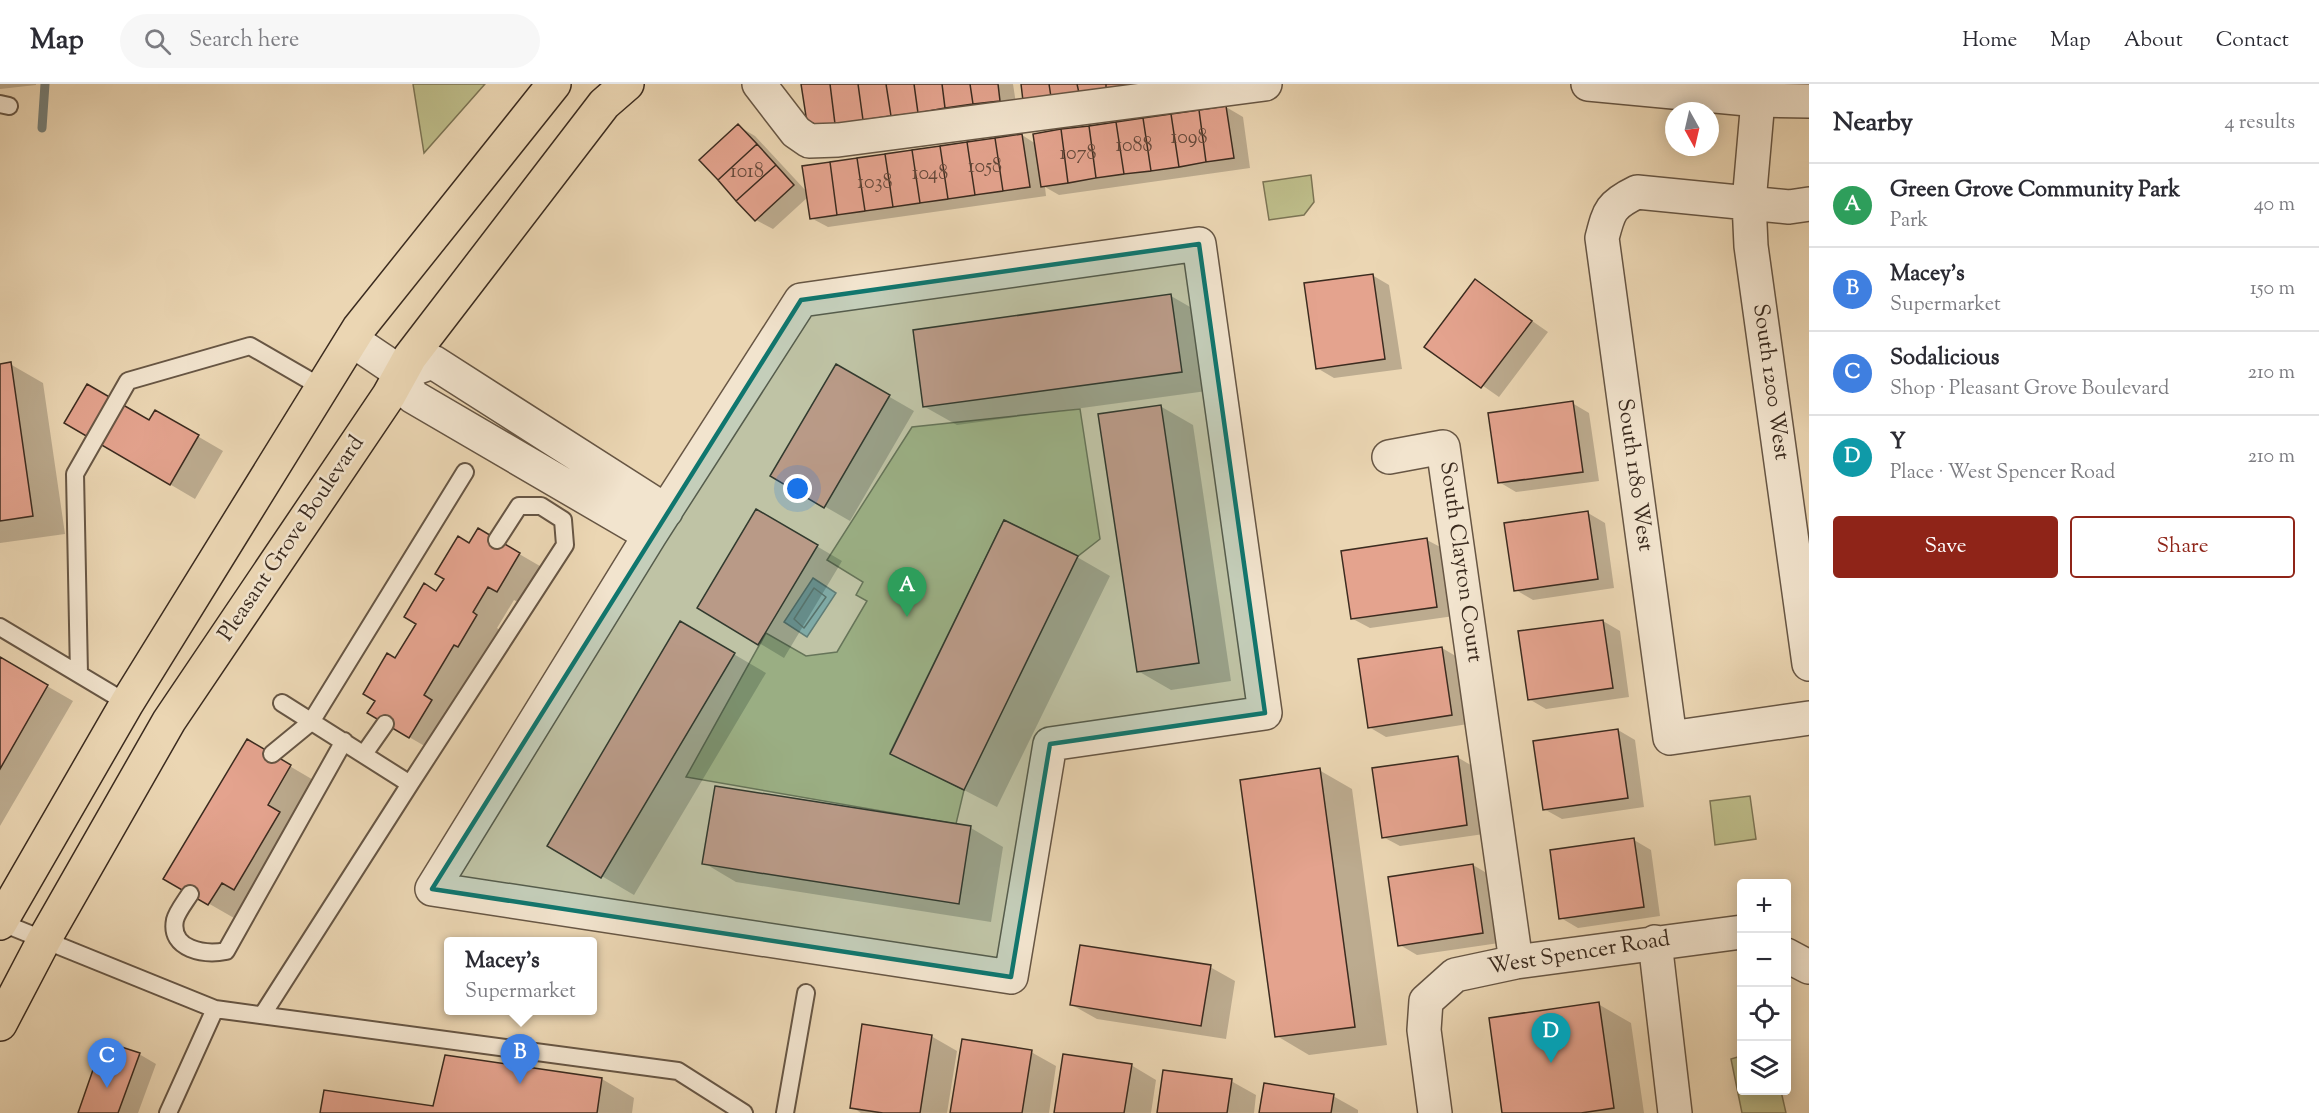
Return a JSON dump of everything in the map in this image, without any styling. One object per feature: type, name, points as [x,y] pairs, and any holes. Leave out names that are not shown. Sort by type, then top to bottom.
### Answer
[{"type":"main road","points":[[0,922],[127,703],[358,328],[554,84]]},
{"type":"main road","name":"Pleasant Grove Boulevard","points":[[0,1024],[44,940],[169,721],[410,357],[604,104],[627,84]]},
{"type":"street","points":[[759,84],[795,132],[809,141],[838,140],[1265,84]]},
{"type":"street","points":[[1588,84],[1758,100],[1809,101]]},
{"type":"street","name":"South 1200 West","points":[[1758,100],[1749,202],[1751,246],[1795,462],[1809,664]]},
{"type":"street","name":"South 1180 West","points":[[1749,202],[1636,192],[1618,201],[1608,212],[1602,238],[1670,738],[1809,718]]},
{"type":"street","points":[[1749,202],[1789,207],[1809,204]]},
{"type":"street","points":[[1198,244],[1264,713],[1050,744],[1011,977],[432,889],[658,523],[801,300],[1198,244]]},
{"type":"street","points":[[352,340],[401,373],[412,396],[461,425],[658,523]]},
{"type":"street","points":[[401,373],[433,362],[483,394],[658,523]]},
{"type":"street","points":[[461,425],[483,394]]},
{"type":"street","name":"South Clayton Court","points":[[1389,457],[1443,447],[1516,962]]},
{"type":"street","name":"West Spencer Road","points":[[1436,1113],[1424,1030],[1426,1001],[1455,975],[1516,962],[1737,933]]},
{"type":"street","points":[[1655,942],[1675,1113]]},
{"type":"street","points":[[1791,958],[1809,967]]},
{"type":"lane","points":[[79,674],[75,474],[128,381],[250,346],[321,387]]},
{"type":"lane","points":[[272,754],[311,722],[465,472]]},
{"type":"lane","points":[[263,1014],[565,545],[563,520],[542,506],[519,506],[497,540]]},
{"type":"lane","points":[[0,627],[127,703]]},
{"type":"lane","points":[[282,704],[410,784]]},
{"type":"lane","points":[[364,754],[384,724]]},
{"type":"lane","points":[[190,894],[175,919],[177,937],[185,946],[209,954],[226,951],[344,741]]},
{"type":"lane","points":[[0,922],[215,1009],[678,1071],[744,1113]]},
{"type":"lane","points":[[785,1113],[806,993]]},
{"type":"lane","points":[[168,1113],[215,1009]]},
{"type":"highlighted area","points":[[1199,244],[1265,713],[1050,744],[1011,977],[432,889],[801,300]]},
{"type":"shaded area","points":[[413,84],[485,84],[424,153]]},
{"type":"shaded area","points":[[1311,175],[1314,202],[1304,215],[1269,220],[1263,182]]},
{"type":"shaded area","points":[[1080,409],[1100,539],[1078,556],[1004,520],[890,753],[964,790],[956,824],[686,777],[766,633],[806,656],[837,652],[867,601],[856,595],[863,582],[827,560],[912,427]]},
{"type":"shaded area","points":[[1750,796],[1756,839],[1715,845],[1710,801]]},
{"type":"shaded area","points":[[1737,1057],[1737,1088],[1731,1059]]},
{"type":"shaded area","points":[[1738,1095],[1782,1095],[1786,1113],[1742,1113]]},
{"type":"water","points":[[813,578],[836,593],[807,637],[784,622]]},
{"type":"building","points":[[801,84],[830,84],[835,124],[808,129]]},
{"type":"building","points":[[830,84],[858,84],[863,120],[835,124]]},
{"type":"building","points":[[858,84],[886,84],[891,116],[863,120]]},
{"type":"building","points":[[886,84],[914,84],[918,113],[891,116]]},
{"type":"building","points":[[914,84],[942,84],[945,108],[918,113]]},
{"type":"building","points":[[942,84],[970,84],[973,104],[945,108]]},
{"type":"building","points":[[970,84],[998,84],[1000,101],[973,104]]},
{"type":"building","points":[[1021,84],[1049,84],[1051,97],[1023,101]]},
{"type":"building","points":[[1049,84],[1077,84],[1079,93],[1051,97]]},
{"type":"building","points":[[1077,84],[1106,84],[1106,89],[1079,93]]},
{"type":"building","points":[[1106,84],[1133,84],[1134,85],[1106,89]]},
{"type":"building","points":[[1226,106],[1234,158],[1206,162],[1199,110]]},
{"type":"building","points":[[1199,110],[1206,162],[1179,167],[1171,114]]},
{"type":"building","points":[[1171,114],[1179,167],[1151,171],[1143,118]]},
{"type":"building","points":[[1143,118],[1151,171],[1124,174],[1116,122]]},
{"type":"building","points":[[1116,122],[1124,174],[1096,178],[1089,126]]},
{"type":"building","points":[[738,124],[757,144],[718,180],[699,160]]},
{"type":"building","points":[[1089,126],[1096,178],[1068,183],[1061,129]]},
{"type":"building","points":[[1061,129],[1068,183],[1041,187],[1033,134]]},
{"type":"building","points":[[1022,134],[1030,187],[1003,191],[995,138]]},
{"type":"building","points":[[995,138],[1003,191],[975,195],[967,142]]},
{"type":"building","points":[[967,142],[975,195],[948,199],[940,146]]},
{"type":"building","points":[[757,144],[776,165],[736,201],[718,180]]},
{"type":"building","points":[[940,146],[948,199],[920,203],[912,150]]},
{"type":"building","points":[[912,150],[920,203],[893,207],[885,154]]},
{"type":"building","points":[[885,154],[893,207],[865,211],[857,158]]},
{"type":"building","points":[[857,158],[865,211],[837,215],[830,162]]},
{"type":"building","points":[[830,162],[837,215],[810,219],[802,166]]},
{"type":"building","points":[[776,165],[794,185],[755,221],[736,201]]},
{"type":"building","points":[[1373,274],[1385,359],[1316,369],[1304,283]]},
{"type":"building","points":[[1475,279],[1532,321],[1481,388],[1424,347]]},
{"type":"building","points":[[1171,294],[1182,372],[923,407],[913,330]]},
{"type":"building","points":[[11,362],[33,516],[0,521],[0,364]]},
{"type":"building","points":[[836,364],[890,395],[824,508],[770,476]]},
{"type":"building","points":[[87,384],[149,420],[155,410],[199,435],[170,485],[64,423]]},
{"type":"building","points":[[1573,401],[1583,472],[1498,483],[1488,413]]},
{"type":"building","points":[[1161,405],[1199,663],[1137,672],[1098,414]]},
{"type":"building","points":[[756,509],[818,545],[758,645],[697,608]]},
{"type":"building","points":[[1588,511],[1598,579],[1514,591],[1504,523]]},
{"type":"building","points":[[1004,520],[1078,556],[964,790],[890,754]]},
{"type":"building","points":[[478,528],[520,553],[497,592],[488,587],[473,612],[477,615],[458,647],[454,645],[424,695],[432,700],[409,738],[367,713],[375,701],[363,694],[387,653],[395,658],[416,624],[404,617],[424,583],[436,591],[444,579],[435,574],[458,536],[469,543]]},
{"type":"building","points":[[1427,538],[1437,607],[1351,619],[1341,551]]},
{"type":"building","points":[[1603,620],[1613,688],[1528,700],[1518,631]]},
{"type":"building","points":[[680,621],[735,653],[601,878],[547,846]]},
{"type":"building","points":[[1442,647],[1452,715],[1368,728],[1358,659]]},
{"type":"building","points":[[0,657],[48,685],[0,769]]},
{"type":"building","points":[[1618,729],[1628,798],[1543,810],[1533,741]]},
{"type":"building","points":[[247,739],[291,765],[268,805],[280,812],[234,890],[222,883],[208,905],[163,879]]},
{"type":"building","points":[[1458,756],[1467,825],[1382,838],[1372,768]]},
{"type":"building","points":[[1320,768],[1355,1027],[1275,1037],[1240,780]]},
{"type":"building","points":[[715,786],[971,826],[959,904],[702,864]]},
{"type":"building","points":[[1634,838],[1644,907],[1559,919],[1550,850]]},
{"type":"building","points":[[1473,864],[1483,933],[1398,946],[1388,877]]},
{"type":"building","points":[[1080,945],[1211,965],[1201,1026],[1070,1005]]},
{"type":"building","points":[[1599,1002],[1614,1108],[1581,1113],[1502,1113],[1489,1018]]},
{"type":"building","points":[[862,1024],[932,1035],[920,1113],[883,1113],[850,1108]]},
{"type":"building","points":[[962,1039],[1032,1050],[1022,1113],[950,1113]]},
{"type":"building","points":[[103,1041],[140,1053],[118,1113],[78,1113]]},
{"type":"building","points":[[1063,1054],[1132,1064],[1124,1113],[1054,1113]]},
{"type":"building","points":[[445,1055],[602,1078],[597,1113],[320,1113],[324,1090],[433,1106]]},
{"type":"building","points":[[1163,1070],[1232,1079],[1227,1113],[1157,1113]]},
{"type":"building","points":[[1264,1083],[1334,1094],[1331,1113],[1259,1113]]},
{"type":"waterway","points":[[42,128],[45,84]]},
{"type":"place","name":"Green Grove Community Park","points":[[907,617]]},
{"type":"place","name":"Y","points":[[1551,1063]]},
{"type":"place","name":"Macey's","points":[[520,1084]]},
{"type":"place","name":"Sodalicious","points":[[107,1088]]}]
